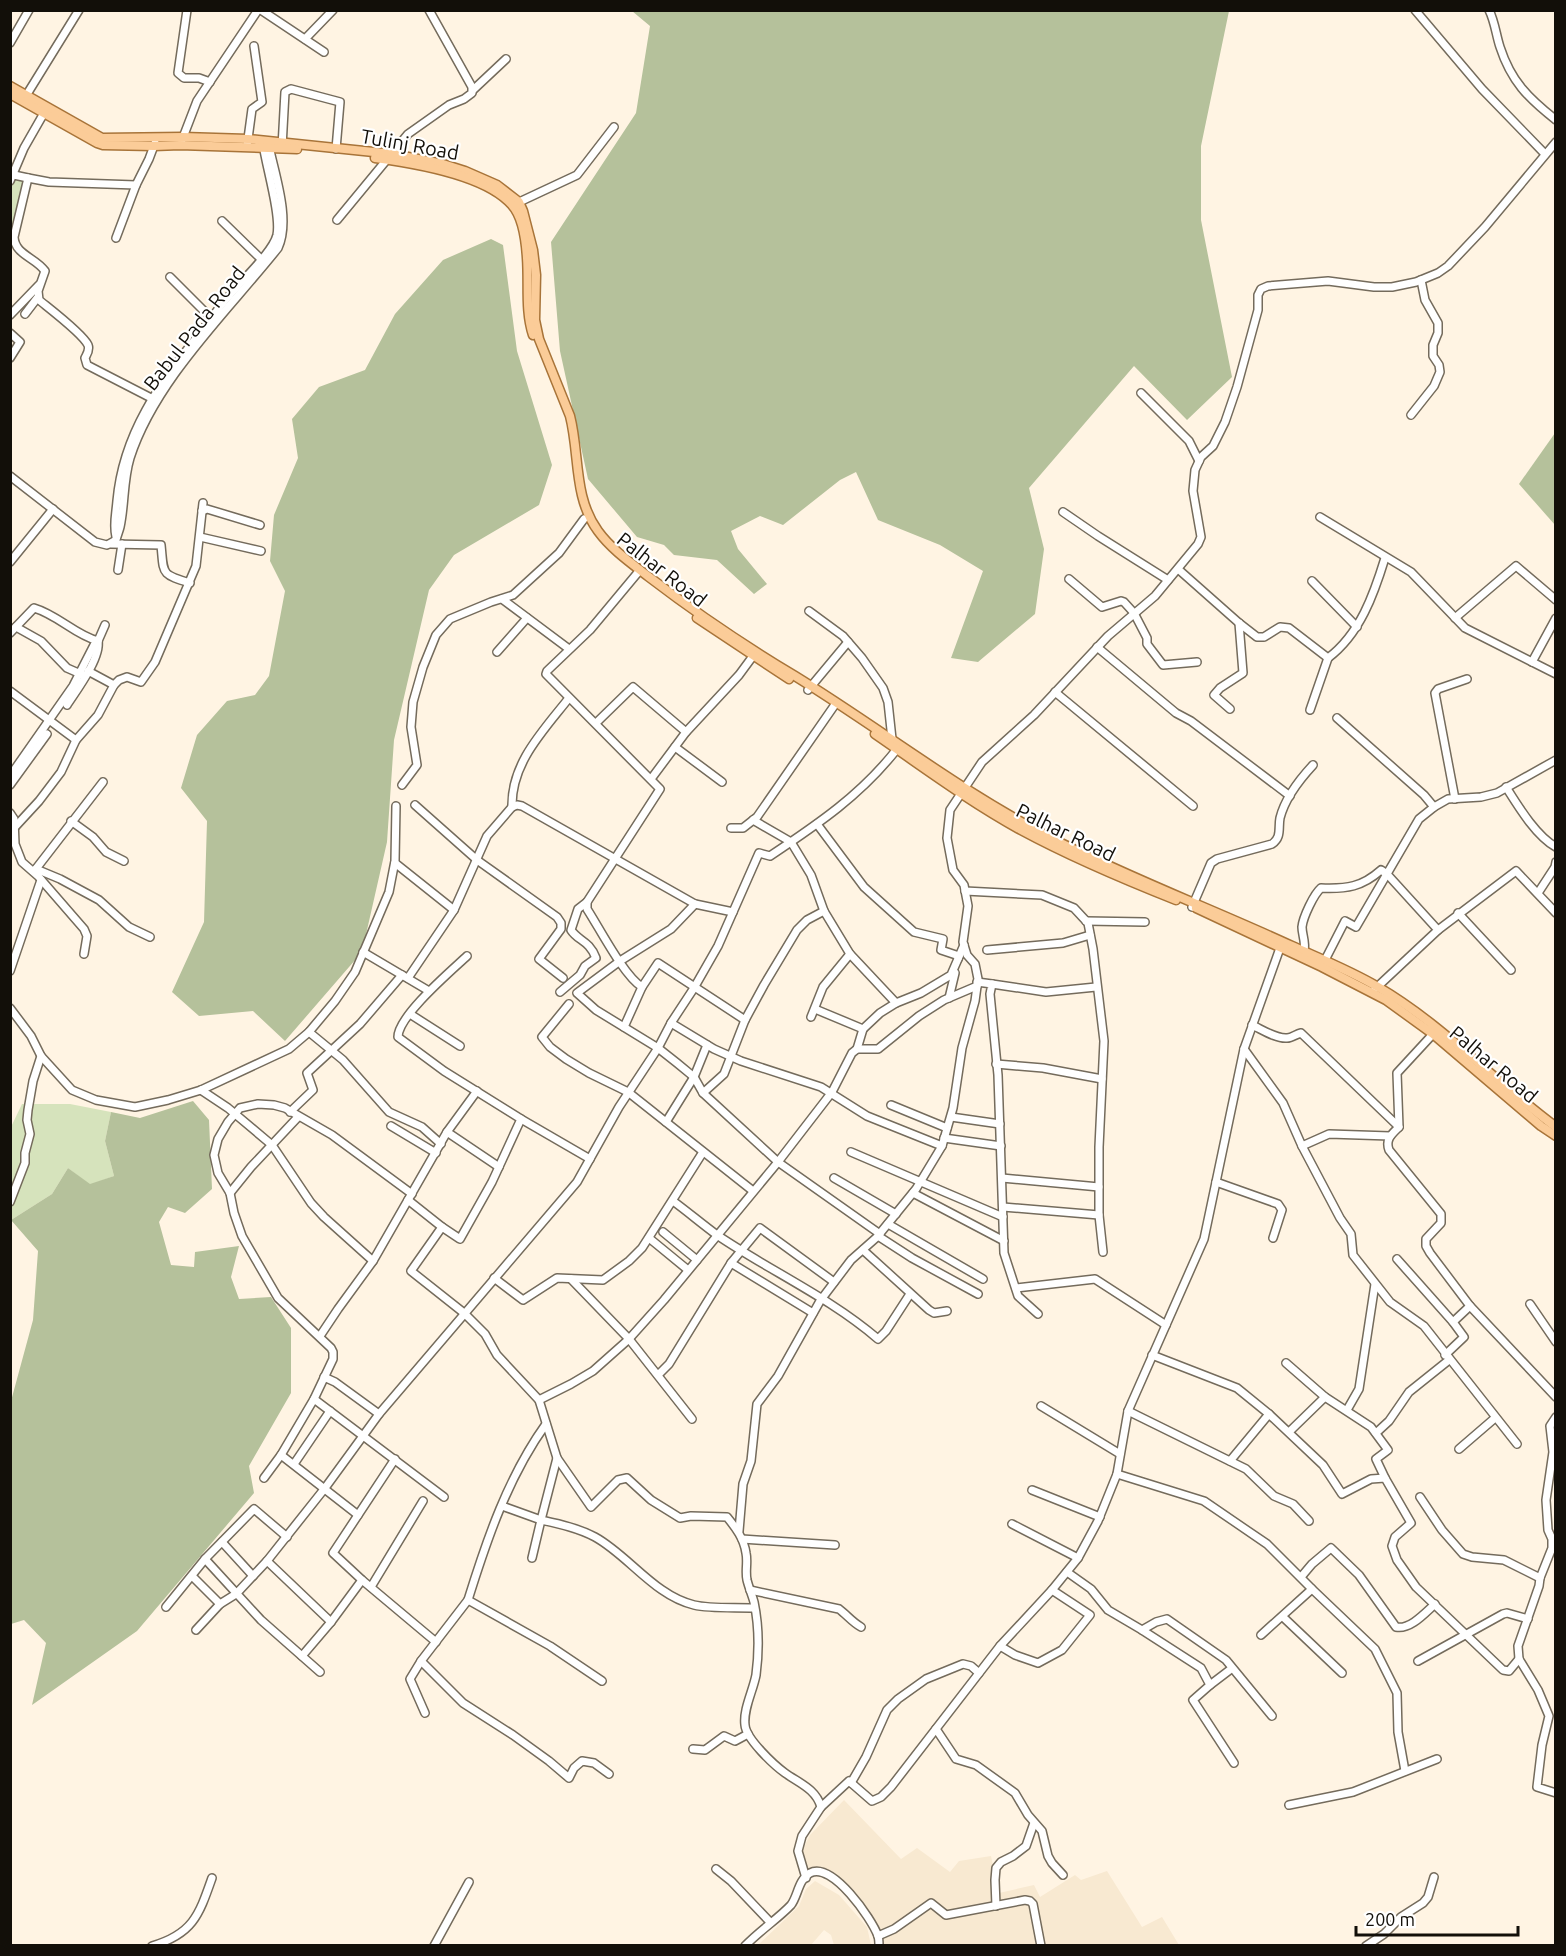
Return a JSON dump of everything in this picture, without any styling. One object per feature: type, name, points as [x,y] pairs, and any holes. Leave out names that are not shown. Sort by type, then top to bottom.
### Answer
[{"type":"main road","name":"Tulinj Road","points":[[10,86],[44,113],[97,143],[110,146],[182,141],[247,142],[336,149],[391,157],[474,180],[516,204]]},
{"type":"main road","name":"Tulinj Road","points":[[10,94],[25,98],[102,138],[155,142]]},
{"type":"main road","name":"Tulinj Road","points":[[282,144],[391,157]]},
{"type":"main road","points":[[516,204],[527,256],[529,322],[567,424],[577,494],[586,518]]},
{"type":"main road","name":"Palhar Road","points":[[586,518],[600,542],[718,633],[892,739],[962,790]]},
{"type":"main road","name":"Palhar Road","points":[[639,572],[897,749],[962,790],[1052,839],[1193,904],[1304,951],[1421,1016],[1528,1107],[1556,1127]]},
{"type":"main road","name":"Palhar Road","points":[[1193,904],[1280,948],[1324,963]]},
{"type":"main road","name":"Palhar Road","points":[[1375,989],[1556,1136]]},
{"type":"street","points":[[10,43],[29,10]]},
{"type":"street","points":[[25,98],[79,10]]},
{"type":"street","points":[[187,10],[178,73],[184,78],[200,78],[210,82]]},
{"type":"street","points":[[182,141],[197,101],[260,10],[324,52]]},
{"type":"street","points":[[305,39],[333,10]]},
{"type":"street","points":[[429,10],[473,90]]},
{"type":"street","points":[[1415,10],[1482,88],[1545,153]]},
{"type":"street","points":[[1489,10],[1510,74],[1538,107],[1556,120]]},
{"type":"street","points":[[247,142],[252,109],[262,102],[254,46]]},
{"type":"street","points":[[337,220],[412,130],[449,105],[472,93],[506,59]]},
{"type":"street","points":[[282,144],[285,93],[291,89],[340,102],[336,149]]},
{"type":"street","points":[[44,113],[24,148],[12,178],[28,177],[49,182],[136,185]]},
{"type":"street","points":[[516,204],[577,175],[614,127]]},
{"type":"street","points":[[116,238],[155,142]]},
{"type":"street","points":[[538,1400],[593,1371],[628,1339],[778,1162],[832,1092],[852,1053],[857,1049],[864,1029],[880,1013],[896,1002],[921,993],[951,975],[964,945],[968,906],[964,885],[953,870],[947,838],[950,810],[982,762],[1034,715],[1097,646],[1155,596],[1198,544],[1201,537],[1193,491],[1195,470],[1201,457],[1213,446],[1225,422],[1258,310],[1258,295],[1261,289],[1268,286],[1328,281],[1374,287],[1392,286],[1421,280],[1448,266],[1485,227],[1556,142]]},
{"type":"street","name":"Babul Pada Road","points":[[154,400],[232,301],[277,236],[278,228],[265,144]]},
{"type":"street","name":"Babul Pada Road","points":[[118,570],[114,529],[117,494],[124,457],[174,366],[212,319],[278,248],[282,238],[284,228],[281,204],[265,144]]},
{"type":"street","points":[[25,314],[38,297],[45,271],[42,266],[23,254],[15,244],[14,237],[28,177]]},
{"type":"street","points":[[222,221],[261,259]]},
{"type":"street","points":[[170,277],[212,319]]},
{"type":"street","points":[[1412,415],[1434,386],[1440,372],[1439,365],[1433,356],[1438,324],[1425,300],[1421,280]]},
{"type":"street","points":[[10,315],[41,284]]},
{"type":"street","points":[[38,297],[88,345],[89,351],[85,358],[87,365],[154,400]]},
{"type":"street","points":[[10,333],[20,342],[10,358]]},
{"type":"street","points":[[1141,393],[1189,441],[1199,461]]},
{"type":"street","points":[[10,476],[95,542],[161,545],[162,568],[167,574],[190,583]]},
{"type":"street","points":[[15,827],[61,772],[75,740],[98,715],[114,685],[128,676],[141,682],[155,662],[196,566],[203,503]]},
{"type":"street","points":[[10,562],[53,509]]},
{"type":"street","points":[[202,511],[207,509],[260,525]]},
{"type":"street","points":[[1064,512],[1168,580]]},
{"type":"street","points":[[1320,517],[1411,572],[1465,628],[1556,674]]},
{"type":"street","points":[[402,784],[417,765],[411,727],[413,702],[423,667],[436,635],[450,619],[513,595],[559,553],[586,518]]},
{"type":"street","points":[[200,537],[261,551]]},
{"type":"street","points":[[1310,710],[1328,658],[1357,627],[1372,597],[1385,558]]},
{"type":"street","points":[[1455,618],[1516,566],[1556,600]]},
{"type":"street","points":[[1178,569],[1239,624],[1257,637],[1264,637],[1280,627],[1289,628],[1328,658]]},
{"type":"street","points":[[561,992],[580,975],[585,966],[596,958],[585,941],[571,932],[576,913],[587,902],[660,789],[546,674],[612,606],[639,572]]},
{"type":"street","points":[[1069,579],[1102,607],[1124,602],[1134,613],[1147,638],[1147,644],[1163,665],[1197,662]]},
{"type":"street","points":[[1312,581],[1357,627]]},
{"type":"street","points":[[502,599],[569,650]]},
{"type":"street","points":[[98,641],[90,639],[46,612],[34,608],[13,630],[41,641],[67,668],[114,685]]},
{"type":"street","points":[[809,611],[837,630],[883,688],[888,702],[892,739]]},
{"type":"street","points":[[497,652],[527,618]]},
{"type":"street","points":[[1532,662],[1556,618]]},
{"type":"street","points":[[1230,709],[1214,695],[1220,688],[1243,673],[1239,624]]},
{"type":"street","points":[[10,785],[84,673],[94,645],[105,625]]},
{"type":"street","points":[[809,688],[848,642]]},
{"type":"street","points":[[1097,646],[1176,713],[1191,721],[1290,796]]},
{"type":"street","points":[[651,778],[686,732],[739,675],[753,656]]},
{"type":"street","points":[[1455,799],[1435,693],[1438,688],[1467,679]]},
{"type":"street","points":[[596,723],[633,687],[686,732]]},
{"type":"street","points":[[10,691],[75,740]]},
{"type":"street","points":[[1055,692],[1193,806]]},
{"type":"street","points":[[512,807],[514,782],[528,750],[569,698]]},
{"type":"street","points":[[731,828],[743,828],[753,820],[834,706]]},
{"type":"street","points":[[1337,718],[1425,795],[1434,807]]},
{"type":"street","points":[[10,776],[52,722]]},
{"type":"street","points":[[675,747],[722,782]]},
{"type":"street","points":[[196,1630],[267,1561],[325,1488],[379,1414],[576,1182],[628,1092],[658,1048],[718,946],[759,853],[770,856],[849,801],[879,772],[897,749]]},
{"type":"street","points":[[1324,963],[1345,921],[1356,927],[1419,819],[1449,799],[1481,797],[1497,793],[1556,760]]},
{"type":"street","points":[[1193,904],[1211,863],[1217,859],[1276,841],[1280,834],[1280,819],[1290,796],[1313,765]]},
{"type":"street","points":[[35,871],[103,782]]},
{"type":"street","points":[[1506,787],[1526,816],[1556,847]]},
{"type":"street","points":[[10,1008],[31,1036],[41,1056],[72,1090],[96,1100],[135,1107],[168,1100],[201,1089],[289,1049],[309,1032],[342,991],[363,952],[389,892],[395,862],[396,806]]},
{"type":"street","points":[[415,806],[477,860],[557,917],[561,923],[561,929],[539,959],[563,978]]},
{"type":"street","points":[[290,1112],[313,1090],[307,1073],[405,977],[454,910],[487,836],[512,807],[522,806],[695,904],[732,912]]},
{"type":"street","points":[[10,813],[14,819],[15,844],[22,862],[35,871],[60,879],[99,900],[129,927],[150,937]]},
{"type":"street","points":[[753,820],[791,842],[811,875],[824,911],[850,954],[896,1002]]},
{"type":"street","points":[[72,821],[93,837],[106,852],[124,861]]},
{"type":"street","points":[[817,824],[864,887],[914,932],[943,939],[941,950],[959,956]]},
{"type":"street","points":[[395,862],[454,910]]},
{"type":"street","points":[[1538,893],[1556,862]]},
{"type":"street","points":[[1304,951],[1302,927],[1314,894],[1321,888],[1348,888],[1372,878],[1381,870],[1438,930]]},
{"type":"street","points":[[35,871],[84,930],[87,936],[84,954]]},
{"type":"street","points":[[1375,989],[1458,913],[1516,871],[1556,913]]},
{"type":"street","points":[[10,970],[41,880]]},
{"type":"street","points":[[965,891],[1042,895],[1074,908],[1086,921],[1090,934],[1104,1041],[1099,1187],[1103,1251]]},
{"type":"street","points":[[587,902],[587,909],[620,961],[642,987]]},
{"type":"street","points":[[695,904],[671,929],[620,961],[577,993],[596,1010],[658,1048],[694,1077],[703,1093],[778,1162],[912,1258],[978,1294]]},
{"type":"street","points":[[703,1093],[724,1074],[745,1020],[798,930],[807,920],[824,911]]},
{"type":"street","points":[[1458,913],[1511,970]]},
{"type":"street","points":[[1086,921],[1145,922]]},
{"type":"street","points":[[987,950],[1063,943],[1090,934]]},
{"type":"street","points":[[739,1531],[743,1484],[751,1461],[757,1404],[778,1376],[822,1298],[851,1260],[879,1235],[913,1193],[943,1142],[951,1117],[962,1048],[977,984],[975,964],[967,955],[964,945]]},
{"type":"street","points":[[806,1878],[798,1851],[802,1836],[821,1807],[849,1781],[872,1801],[881,1797],[891,1787],[1000,1646],[1078,1558],[1100,1517],[1117,1474],[1128,1411],[1204,1239],[1244,1049],[1280,948]]},
{"type":"street","points":[[363,952],[429,991]]},
{"type":"street","points":[[811,1017],[823,987],[850,954]]},
{"type":"street","points":[[467,956],[429,991],[410,1014],[398,1033],[398,1037],[444,1071],[590,1159]]},
{"type":"street","points":[[949,998],[959,956]]},
{"type":"street","points":[[624,1027],[642,987],[658,963],[745,1020]]},
{"type":"street","points":[[857,1049],[878,1049],[919,1016],[977,984],[1046,992],[1096,987]]},
{"type":"street","points":[[992,984],[990,994],[999,1075],[1004,1253],[1018,1296],[1038,1314]]},
{"type":"street","points":[[569,1004],[542,1037],[549,1047],[590,1073],[628,1092],[753,1191]]},
{"type":"street","points":[[815,1009],[864,1029]]},
{"type":"street","points":[[410,1014],[460,1046]]},
{"type":"street","points":[[671,1023],[732,1057],[832,1092],[867,1116],[943,1142],[1001,1146]]},
{"type":"street","points":[[1252,1024],[1284,1038],[1301,1033],[1399,1127]]},
{"type":"street","points":[[309,1032],[364,1082],[389,1112],[422,1127],[441,1144]]},
{"type":"street","points":[[1433,1034],[1397,1073],[1399,1127],[1390,1136],[1387,1146],[1441,1214],[1441,1223],[1426,1239],[1426,1246],[1470,1306],[1556,1397]]},
{"type":"street","points":[[666,1122],[694,1077],[707,1045]]},
{"type":"street","points":[[1244,1049],[1282,1103],[1302,1146],[1340,1218],[1351,1234],[1353,1255],[1390,1302],[1424,1326],[1517,1444]]},
{"type":"street","points":[[10,1202],[25,1163],[30,1134],[27,1120],[28,1110],[33,1081],[41,1056]]},
{"type":"street","points":[[996,1064],[1043,1068],[1102,1078]]},
{"type":"street","points":[[201,1089],[235,1113],[272,1145],[311,1203],[373,1261]]},
{"type":"street","points":[[320,1336],[373,1261],[447,1132],[477,1091]]},
{"type":"street","points":[[264,1478],[281,1455],[314,1399],[333,1359],[333,1352],[320,1336],[278,1298],[242,1236],[230,1193],[218,1173],[214,1155],[218,1139],[235,1113],[240,1108],[258,1104],[273,1105],[332,1135],[410,1197],[442,1227],[460,1239],[499,1167],[520,1118]]},
{"type":"street","points":[[891,1105],[947,1128]]},
{"type":"street","points":[[230,1193],[298,1117]]},
{"type":"street","points":[[951,1117],[1000,1124]]},
{"type":"street","points":[[391,1126],[436,1153]]},
{"type":"street","points":[[447,1132],[499,1167]]},
{"type":"street","points":[[1302,1146],[1329,1134],[1390,1136]]},
{"type":"street","points":[[494,1278],[523,1300],[557,1278],[603,1281],[635,1256],[704,1152]]},
{"type":"street","points":[[850,1152],[1003,1217]]},
{"type":"street","points":[[834,1178],[896,1214]]},
{"type":"street","points":[[1002,1178],[1099,1187]]},
{"type":"street","points":[[1216,1182],[1278,1204],[1282,1210],[1273,1238]]},
{"type":"street","points":[[913,1193],[1004,1242]]},
{"type":"street","points":[[673,1201],[717,1235],[822,1298],[858,1322],[878,1339],[886,1332],[910,1294]]},
{"type":"street","points":[[1003,1207],[1099,1215]]},
{"type":"street","points":[[888,1224],[983,1279]]},
{"type":"street","points":[[442,1227],[411,1271],[464,1313],[485,1334],[497,1355],[538,1400],[557,1458],[591,1507],[618,1480],[627,1478],[651,1500],[681,1518],[727,1517],[739,1531],[746,1553],[746,1577],[754,1608],[758,1640],[756,1677],[744,1723],[748,1734],[766,1755],[785,1773],[816,1794],[821,1807]]},
{"type":"street","points":[[658,1375],[669,1364],[730,1263],[760,1228],[834,1282]]},
{"type":"street","points":[[663,1232],[697,1260]]},
{"type":"street","points":[[649,1238],[688,1270]]},
{"type":"street","points":[[863,1250],[910,1294],[934,1312],[946,1311]]},
{"type":"street","points":[[1376,1433],[1389,1421],[1409,1392],[1447,1357],[1464,1337],[1397,1258]]},
{"type":"street","points":[[730,1263],[813,1313]]},
{"type":"street","points":[[1016,1288],[1095,1279],[1166,1325]]},
{"type":"street","points":[[571,1280],[628,1339],[692,1419]]},
{"type":"street","points":[[1347,1410],[1359,1389],[1375,1284]]},
{"type":"street","points":[[1530,1304],[1556,1342]]},
{"type":"street","points":[[1453,1322],[1470,1306]]},
{"type":"street","points":[[1152,1355],[1237,1388],[1269,1414],[1323,1465],[1342,1494],[1371,1479],[1385,1478]]},
{"type":"street","points":[[1286,1364],[1325,1397],[1371,1427],[1388,1450],[1376,1459],[1411,1523],[1395,1537],[1392,1545],[1397,1560],[1416,1587],[1506,1671],[1519,1659]]},
{"type":"street","points":[[324,1377],[335,1382],[379,1414]]},
{"type":"street","points":[[1289,1432],[1325,1397]]},
{"type":"street","points":[[314,1399],[444,1497]]},
{"type":"street","points":[[1041,1406],[1120,1454]]},
{"type":"street","points":[[294,1464],[330,1411]]},
{"type":"street","points":[[1128,1411],[1246,1469],[1274,1496],[1293,1504],[1309,1521]]},
{"type":"street","points":[[1230,1461],[1269,1414]]},
{"type":"street","points":[[1556,1417],[1550,1426],[1554,1451],[1546,1500],[1552,1548],[1518,1646],[1519,1659],[1538,1690],[1549,1716],[1542,1745],[1537,1787],[1556,1793]]},
{"type":"street","points":[[1460,1449],[1496,1418]]},
{"type":"street","points":[[425,1713],[410,1679],[421,1660],[468,1600],[481,1556],[516,1472],[546,1424]]},
{"type":"street","points":[[281,1455],[358,1515]]},
{"type":"street","points":[[531,1558],[557,1458]]},
{"type":"street","points":[[395,1459],[333,1553],[436,1642]]},
{"type":"street","points":[[1117,1474],[1204,1501],[1267,1544],[1375,1649],[1397,1693],[1398,1732],[1405,1771]]},
{"type":"street","points":[[1032,1490],[1100,1517]]},
{"type":"street","points":[[1420,1497],[1442,1530],[1463,1554],[1504,1560],[1540,1578]]},
{"type":"street","points":[[370,1587],[423,1501]]},
{"type":"street","points":[[502,1506],[595,1537],[680,1600],[695,1606],[754,1608]]},
{"type":"street","points":[[166,1607],[206,1558],[254,1509],[287,1537]]},
{"type":"street","points":[[1012,1524],[1078,1558]]},
{"type":"street","points":[[742,1539],[835,1545]]},
{"type":"street","points":[[222,1542],[253,1576]]},
{"type":"street","points":[[1301,1577],[1331,1548],[1359,1575],[1395,1628],[1408,1626],[1435,1604]]},
{"type":"street","points":[[206,1558],[247,1606],[320,1672]]},
{"type":"street","points":[[267,1561],[331,1622]]},
{"type":"street","points":[[1066,1572],[1091,1589],[1108,1610],[1201,1668],[1210,1685]]},
{"type":"street","points":[[192,1576],[220,1605]]},
{"type":"street","points":[[302,1656],[362,1580]]},
{"type":"street","points":[[1261,1635],[1311,1589]]},
{"type":"street","points":[[750,1590],[839,1610],[861,1627]]},
{"type":"street","points":[[1000,1646],[1015,1655],[1038,1663],[1062,1650],[1090,1615],[1052,1590]]},
{"type":"street","points":[[468,1600],[550,1646],[602,1682]]},
{"type":"street","points":[[1418,1661],[1507,1613],[1528,1618]]},
{"type":"street","points":[[1282,1617],[1342,1673]]},
{"type":"street","points":[[1142,1630],[1167,1619],[1226,1660],[1231,1669],[1272,1716]]},
{"type":"street","points":[[421,1660],[463,1702],[513,1735],[569,1778],[574,1768],[582,1761],[594,1763],[609,1774]]},
{"type":"street","points":[[851,1783],[866,1757],[887,1710],[898,1700],[926,1679],[963,1664],[971,1666],[979,1673]]},
{"type":"street","points":[[1231,1669],[1193,1700],[1234,1763]]},
{"type":"street","points":[[936,1729],[956,1759],[976,1765],[1008,1787],[1019,1799],[1044,1835],[1048,1856],[1063,1875]]},
{"type":"street","points":[[693,1749],[705,1750],[724,1736],[735,1741],[748,1734]]},
{"type":"street","points":[[1289,1805],[1353,1792],[1437,1759]]},
{"type":"street","points":[[996,1906],[996,1868],[1026,1846],[1034,1823]]},
{"type":"street","points":[[716,1869],[731,1881],[770,1923]]},
{"type":"street","points":[[746,1946],[792,1904],[801,1883],[810,1873],[817,1872],[833,1877],[858,1903],[878,1936],[879,1946]]},
{"type":"street","points":[[1366,1946],[1384,1934],[1401,1917],[1423,1904],[1428,1897],[1434,1877]]},
{"type":"street","points":[[152,1946],[162,1943],[194,1922],[202,1909],[212,1878]]},
{"type":"street","points":[[434,1946],[469,1882]]},
{"type":"street","points":[[878,1936],[894,1929],[931,1903],[946,1916],[1030,1900],[1035,1910],[1041,1946]]},
{"type":"shaded area","points":[[844,1800],[901,1859],[917,1848],[950,1872],[959,1861],[991,1856],[999,1893],[1034,1885],[1040,1897],[1075,1875],[1081,1880],[1107,1871],[1142,1927],[1162,1917],[1179,1945],[884,1945],[870,1915],[838,1879],[808,1871],[805,1866],[802,1851],[810,1835]]},
{"type":"shaded area","points":[[815,1881],[839,1895],[867,1927],[871,1945],[834,1945],[831,1935],[824,1930],[811,1945],[758,1945],[799,1906],[806,1889]]},
{"type":"green space","points":[[632,11],[1229,11],[1201,146],[1201,220],[1232,377],[1187,420],[1134,366],[1029,488],[1044,549],[1035,614],[978,662],[951,658],[983,571],[940,545],[878,520],[856,472],[840,480],[783,525],[760,516],[731,531],[738,549],[767,584],[754,594],[717,560],[674,555],[664,545],[637,537],[588,479],[560,351],[551,242],[636,113],[650,26]]},
{"type":"green space","points":[[14,175],[28,178],[14,237],[11,233],[10,181]]},
{"type":"green space","points":[[491,239],[503,245],[517,351],[552,465],[539,505],[454,555],[429,590],[394,740],[387,842],[362,952],[285,1041],[253,1011],[199,1016],[172,992],[204,922],[207,821],[181,788],[197,735],[227,701],[255,695],[269,676],[285,591],[270,561],[274,515],[298,458],[292,419],[319,387],[365,370],[395,314],[443,260]]},
{"type":"green space","points":[[1555,433],[1556,525],[1519,484]]},
{"type":"green space","points":[[193,1101],[209,1120],[212,1189],[185,1213],[168,1207],[159,1222],[171,1265],[194,1267],[195,1252],[239,1246],[231,1277],[239,1299],[271,1297],[291,1328],[291,1393],[249,1466],[254,1493],[137,1631],[32,1705],[46,1643],[24,1620],[11,1624],[11,1401],[33,1320],[38,1251],[11,1220],[52,1194],[68,1168],[90,1184],[114,1176],[105,1141],[111,1112],[140,1118]]},
{"type":"green space","points":[[22,1104],[70,1104],[111,1112],[105,1141],[114,1176],[90,1185],[68,1168],[52,1194],[11,1220],[11,1127]]}]
